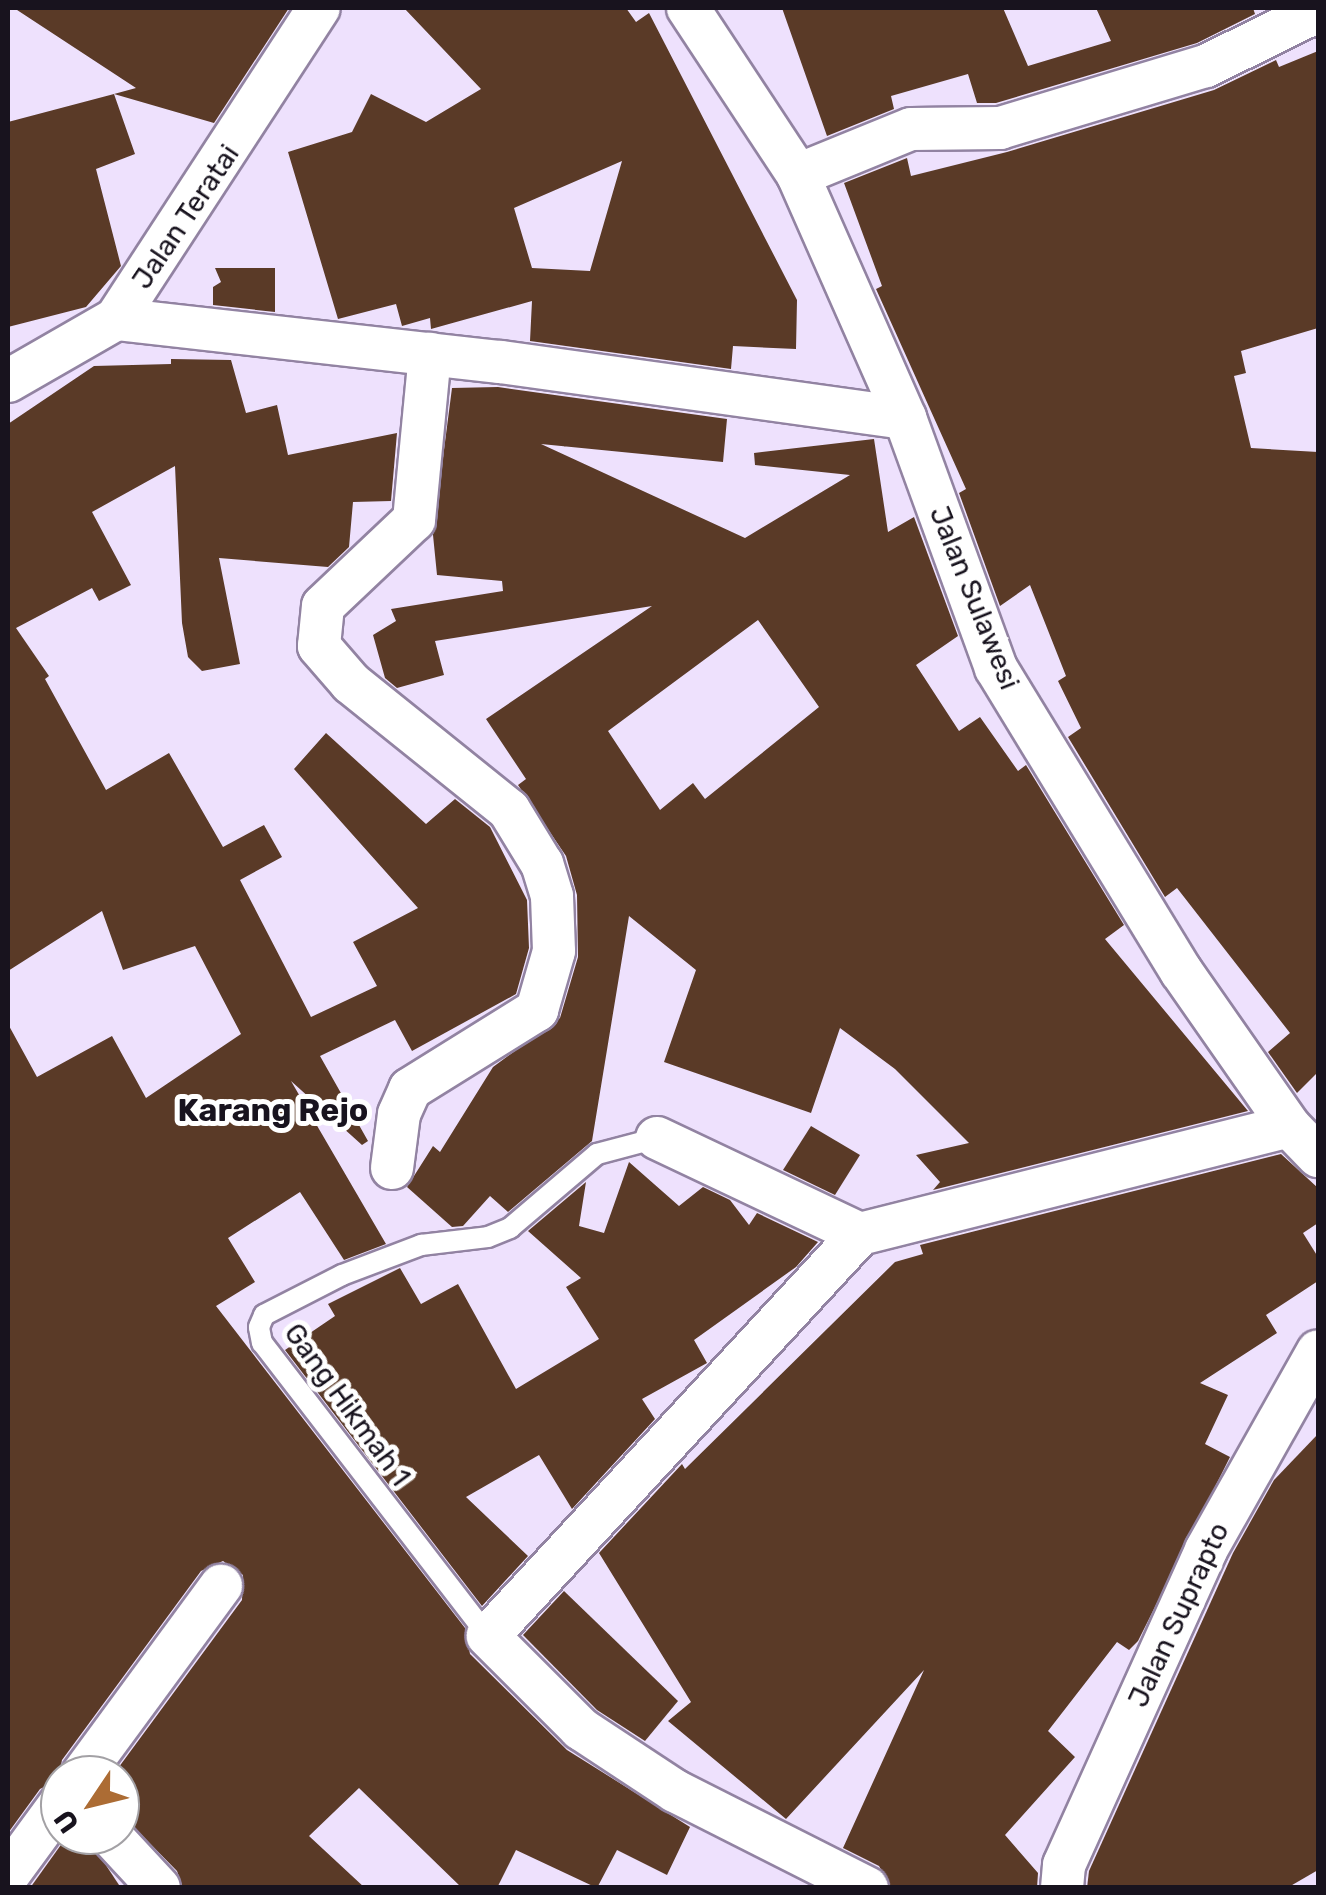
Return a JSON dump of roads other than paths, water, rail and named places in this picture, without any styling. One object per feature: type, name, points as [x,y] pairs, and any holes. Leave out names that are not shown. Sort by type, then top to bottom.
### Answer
[{"type":"street","name":"Jalan Teratai","points":[[8,381],[116,319],[319,8]]},
{"type":"street","name":"Jalan Sulawesi","points":[[688,8],[798,175],[904,418],[996,668],[1090,830],[1289,1126],[1318,1156]]},
{"type":"street","points":[[798,175],[911,129],[1000,128],[1206,66],[1318,11]]},
{"type":"street","points":[[116,319],[430,354],[904,418]]},
{"type":"street","points":[[392,1168],[399,1114],[410,1089],[537,1010],[554,951],[552,896],[542,864],[508,810],[351,684],[319,646],[316,633],[323,606],[414,520],[430,354]]},
{"type":"street","points":[[867,1888],[660,1781],[582,1729],[488,1636],[860,1234],[1289,1126]]},
{"type":"street","points":[[657,1138],[860,1234]]},
{"type":"street","name":"Jalan Suprapto","points":[[1062,1888],[1064,1865],[1206,1550],[1318,1351]]},
{"type":"street","points":[[97,1755],[221,1586]]},
{"type":"street","points":[[8,1875],[40,1831]]},
{"type":"street","points":[[128,1855],[159,1888]]},
{"type":"lane","name":"Gang Hikmah 1","points":[[488,1636],[262,1342],[259,1327],[264,1314],[342,1275],[421,1245],[488,1238],[510,1228],[597,1154],[657,1138]]},
{"type":"district","name":"Karang Rejo","points":[[273,1110]]}]
